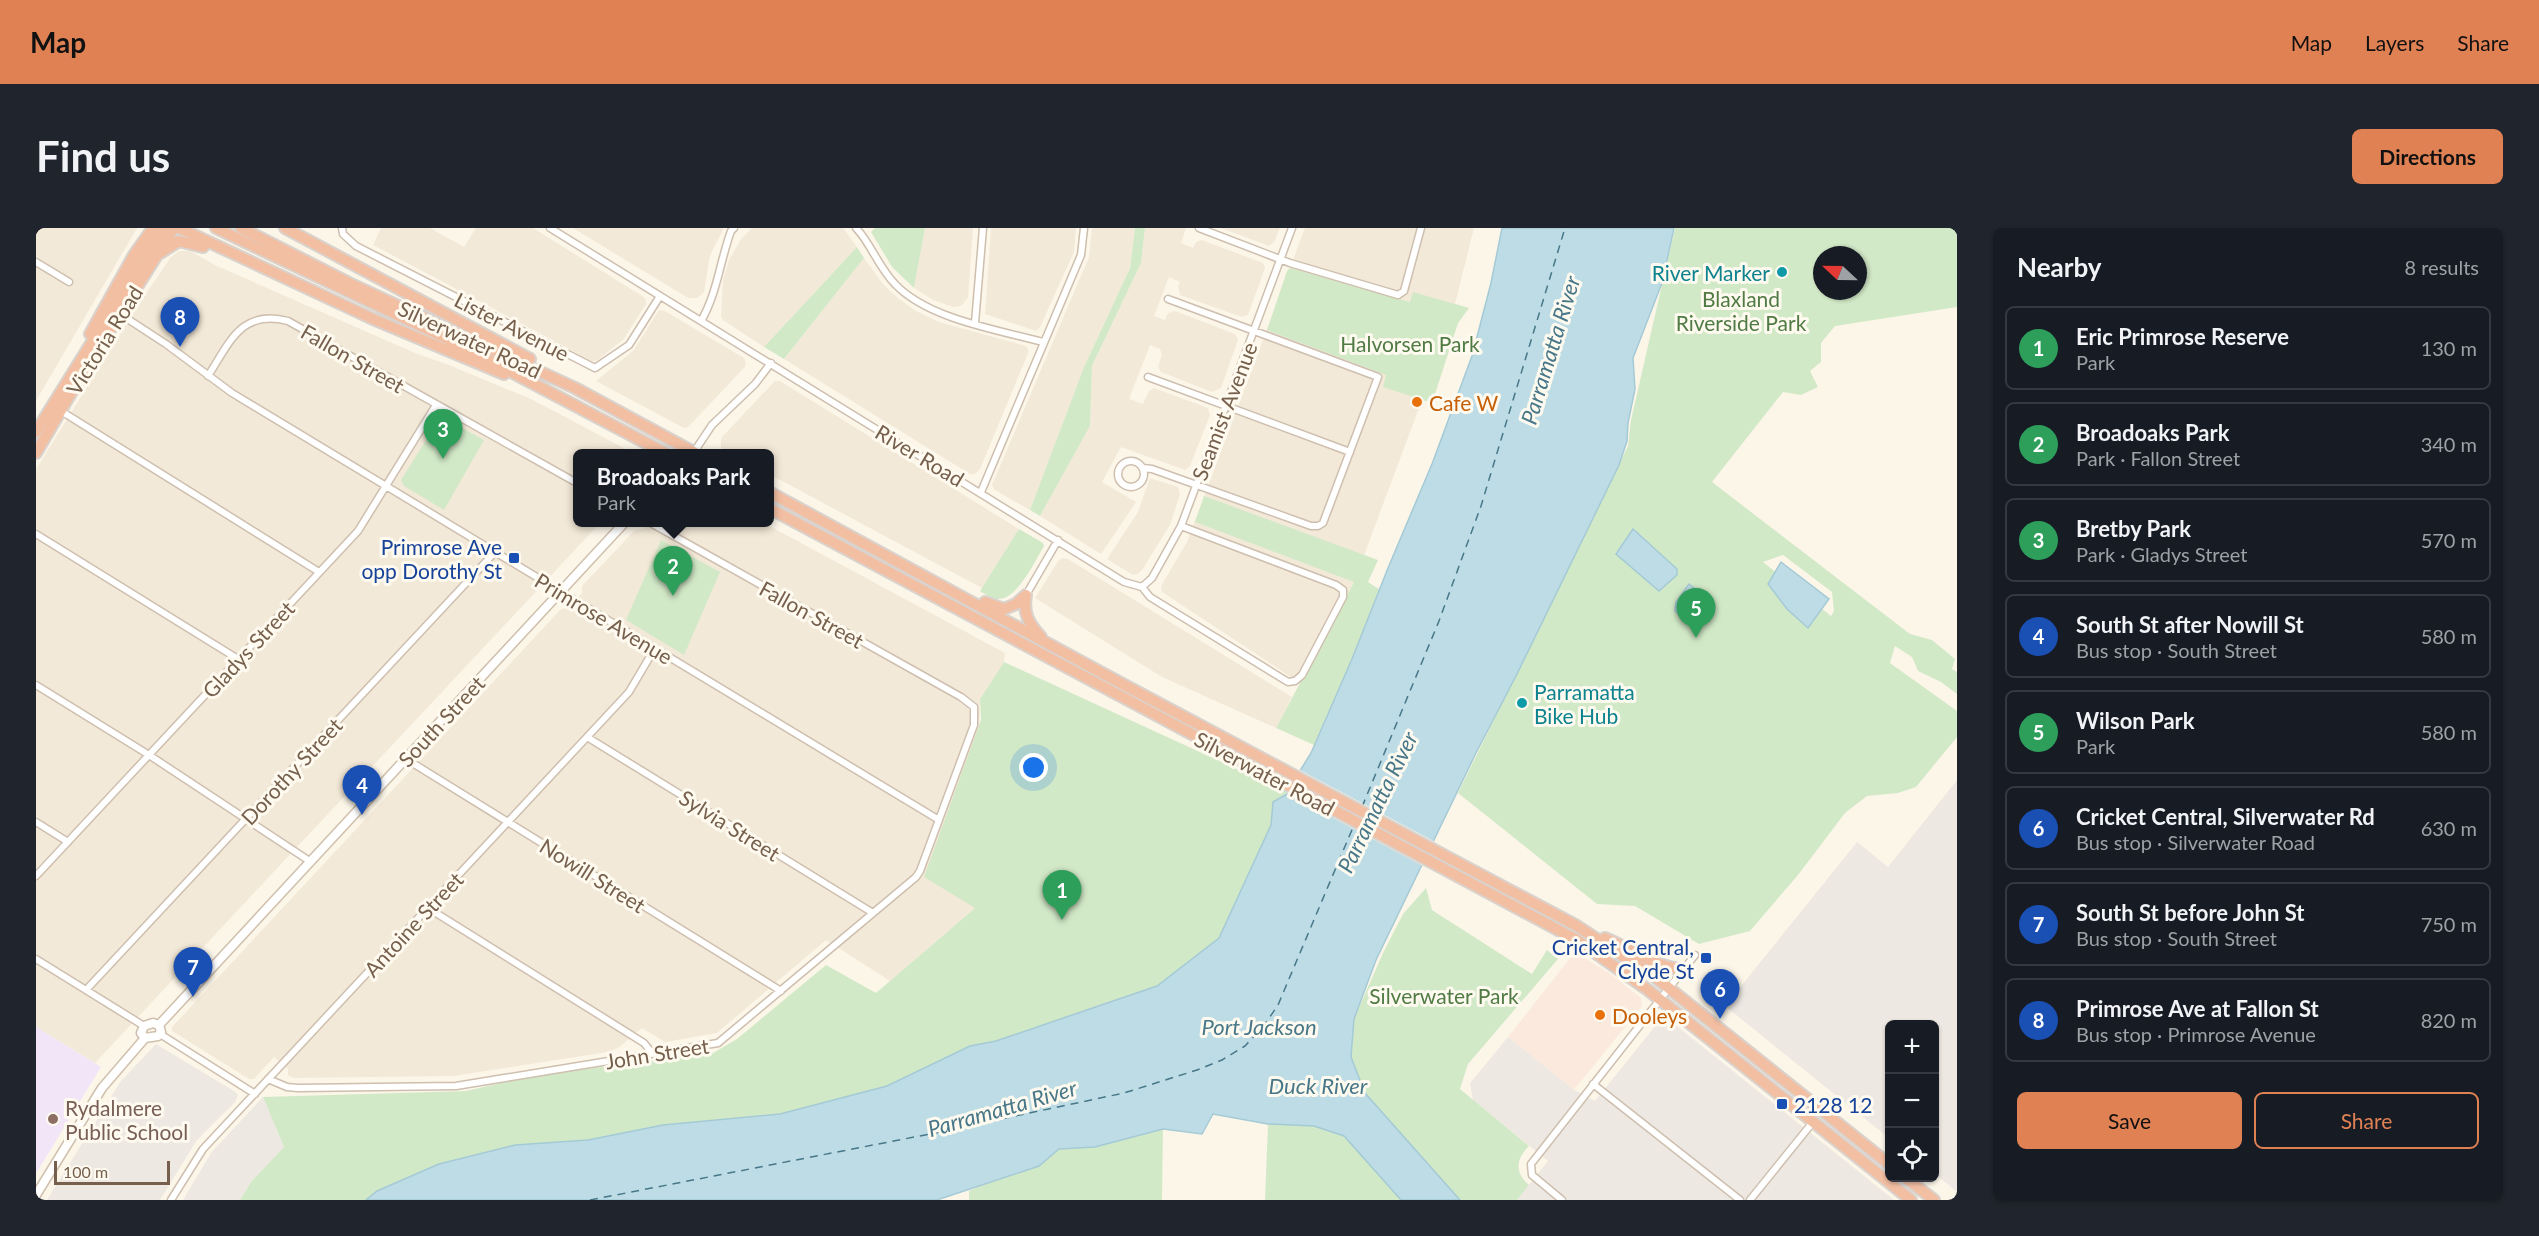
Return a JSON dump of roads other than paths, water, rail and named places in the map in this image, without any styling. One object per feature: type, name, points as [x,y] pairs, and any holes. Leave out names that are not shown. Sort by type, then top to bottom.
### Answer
[{"type":"highway","points":[[66,383],[97,319],[147,228]]},
{"type":"highway","points":[[134,255],[153,228]]},
{"type":"highway","name":"Victoria Road","points":[[36,453],[41,434],[66,383],[163,228]]},
{"type":"highway","name":"Victoria Road","points":[[41,434],[61,411],[174,228]]},
{"type":"highway","points":[[179,228],[224,251],[418,339],[488,369],[532,383]]},
{"type":"highway","name":"Silverwater Road","points":[[216,228],[460,345],[659,449]]},
{"type":"highway","name":"Silverwater Road","points":[[241,228],[349,282],[575,388],[688,449]]},
{"type":"highway","points":[[285,228],[563,376],[575,388]]},
{"type":"highway","points":[[155,258],[179,241],[224,251]]},
{"type":"highway","points":[[36,446],[41,434]]},
{"type":"highway","name":"Silverwater Road","points":[[774,495],[1047,644],[1601,955],[1660,999],[1911,1200]]},
{"type":"highway","name":"Silverwater Road","points":[[774,511],[1577,926],[1669,988],[1885,1161]]},
{"type":"highway","points":[[920,574],[929,573],[997,608],[1011,607],[1026,595]]},
{"type":"highway","points":[[1026,595],[1024,607],[1028,620],[1047,644]]},
{"type":"highway","points":[[1577,926],[1628,947],[1660,966],[1683,969]]},
{"type":"highway","points":[[1910,1182],[1934,1200]]},
{"type":"street","name":"River Road","points":[[550,228],[1124,582],[1142,587],[1150,597],[1288,682],[1295,681],[1302,675],[1343,597],[1343,590],[1336,585],[1181,526]]},
{"type":"street","points":[[975,323],[983,228]]},
{"type":"street","points":[[981,492],[1081,255],[1084,228]]},
{"type":"street","points":[[1199,228],[1280,260],[1398,295],[1404,291],[1421,228]]},
{"type":"street","name":"Seamist Avenue","points":[[1142,587],[1152,578],[1181,526],[1292,228]]},
{"type":"street","points":[[701,321],[712,301],[721,259],[732,229]]},
{"type":"street","points":[[857,229],[880,265],[897,286],[930,308],[1043,342]]},
{"type":"street","name":"Lister Avenue","points":[[342,231],[356,246],[596,368],[629,345],[660,296]]},
{"type":"street","points":[[36,262],[69,282]]},
{"type":"street","points":[[1143,468],[1144,477],[1136,486],[1128,487],[1119,479],[1120,467],[1127,461],[1138,463],[1143,468],[1197,484],[1311,526],[1318,526],[1323,523],[1378,377],[1168,299]]},
{"type":"street","name":"Primrose Avenue","points":[[120,315],[166,344],[208,376],[386,486],[939,820]]},
{"type":"street","name":"Fallon Street","points":[[208,376],[244,325],[258,319],[277,318],[288,321],[573,481]]},
{"type":"street","points":[[697,449],[712,425],[755,384],[771,363]]},
{"type":"street","points":[[1148,377],[1350,452]]},
{"type":"street","name":"Gladys Street","points":[[36,876],[358,531],[435,405]]},
{"type":"street","points":[[61,411],[319,572]]},
{"type":"street","name":"South Street","points":[[159,1030],[620,527]]},
{"type":"street","name":"Fallon Street","points":[[658,527],[961,697],[974,707]]},
{"type":"street","points":[[36,534],[238,659]]},
{"type":"street","points":[[1026,595],[1058,540]]},
{"type":"street","name":"Dorothy Street","points":[[86,990],[495,552]]},
{"type":"street","name":"Antoine Street","points":[[171,1200],[203,1149],[629,692],[655,648]]},
{"type":"street","points":[[36,685],[149,755],[311,862]]},
{"type":"street","name":"John Street","points":[[268,1079],[286,1087],[298,1088],[441,1087],[721,1041],[916,877],[974,725],[974,707]]},
{"type":"street","name":"Sylvia Street","points":[[587,737],[873,913]]},
{"type":"street","name":"Nowill Street","points":[[406,759],[781,991]]},
{"type":"street","points":[[36,822],[68,842]]},
{"type":"street","points":[[428,908],[644,1043],[652,1053]]},
{"type":"street","points":[[1563,1200],[1532,1175],[1531,1169],[1535,1158],[1695,955]]},
{"type":"street","points":[[36,959],[144,1026]]},
{"type":"street","points":[[145,1038],[141,1033],[144,1026],[153,1023],[159,1030],[255,1094]]},
{"type":"street","points":[[36,1195],[102,1089],[145,1038],[156,1037],[159,1030]]},
{"type":"street","points":[[1593,1084],[1740,1200]]},
{"type":"street","points":[[1750,1200],[1813,1122]]},
{"type":"water","name":"Port Jackson","points":[[1502,228],[1674,228],[1662,283],[1633,358],[1635,389],[1627,441],[1619,465],[1376,960],[1354,1019],[1351,1057],[1365,1093],[1460,1200],[1401,1200],[1344,1136],[1314,1126],[1268,1124],[1213,1114],[1202,1134],[1163,1129],[1095,1147],[1059,1149],[1039,1166],[937,1200],[366,1200],[377,1191],[439,1164],[515,1145],[588,1140],[663,1125],[780,1114],[887,1086],[970,1046],[996,1041],[1157,986],[1219,938],[1271,825],[1273,802],[1289,793],[1311,753],[1432,464],[1472,356],[1491,283]]},
{"type":"water","points":[[1633,529],[1677,569],[1677,575],[1659,591],[1616,554]]},
{"type":"water","points":[[1781,562],[1829,599],[1808,628],[1787,609],[1768,584]]},
{"type":"water","points":[[1689,584],[1714,603],[1692,625],[1675,611],[1676,602]]},
{"type":"place","name":"River Marker","points":[[1782,272]]},
{"type":"place","name":"Primrose Ave at Fallon St","points":[[180,347]]},
{"type":"place","name":"Cafe W","points":[[1417,402]]},
{"type":"place","name":"Bretby Park","points":[[443,459]]},
{"type":"place","name":"Primrose Ave opp Dorothy St","points":[[514,558]]},
{"type":"place","name":"Broadoaks Park","points":[[673,596]]},
{"type":"place","name":"Wilson Park","points":[[1696,638]]},
{"type":"place","name":"Parramatta Bike Hub","points":[[1522,703]]},
{"type":"place","name":"South St after Nowill St","points":[[362,815]]},
{"type":"place","name":"Eric Primrose Reserve","points":[[1062,920]]},
{"type":"place","name":"Cricket Central, Clyde St","points":[[1706,958]]},
{"type":"place","name":"South St before John St","points":[[193,997]]},
{"type":"place","name":"Dooleys","points":[[1600,1015]]},
{"type":"place","name":"Cricket Central, Silverwater Rd","points":[[1720,1019]]},
{"type":"place","name":"2128 12","points":[[1782,1104]]},
{"type":"place","name":"Rydalmere Public School","points":[[53,1119]]},
{"type":"park label","name":"Blaxland Riverside Park","points":[[1741,310]]},
{"type":"park label","name":"Halvorsen Park","points":[[1410,343]]},
{"type":"park label","name":"Silverwater Park","points":[[1444,995]]},
{"type":"water label","name":"Parramatta River","points":[[1550,350]]},
{"type":"water label","name":"Parramatta River","points":[[1377,802]]},
{"type":"water label","name":"Duck River","points":[[1318,1085]]},
{"type":"water label","name":"Parramatta River","points":[[1002,1108]]}]
